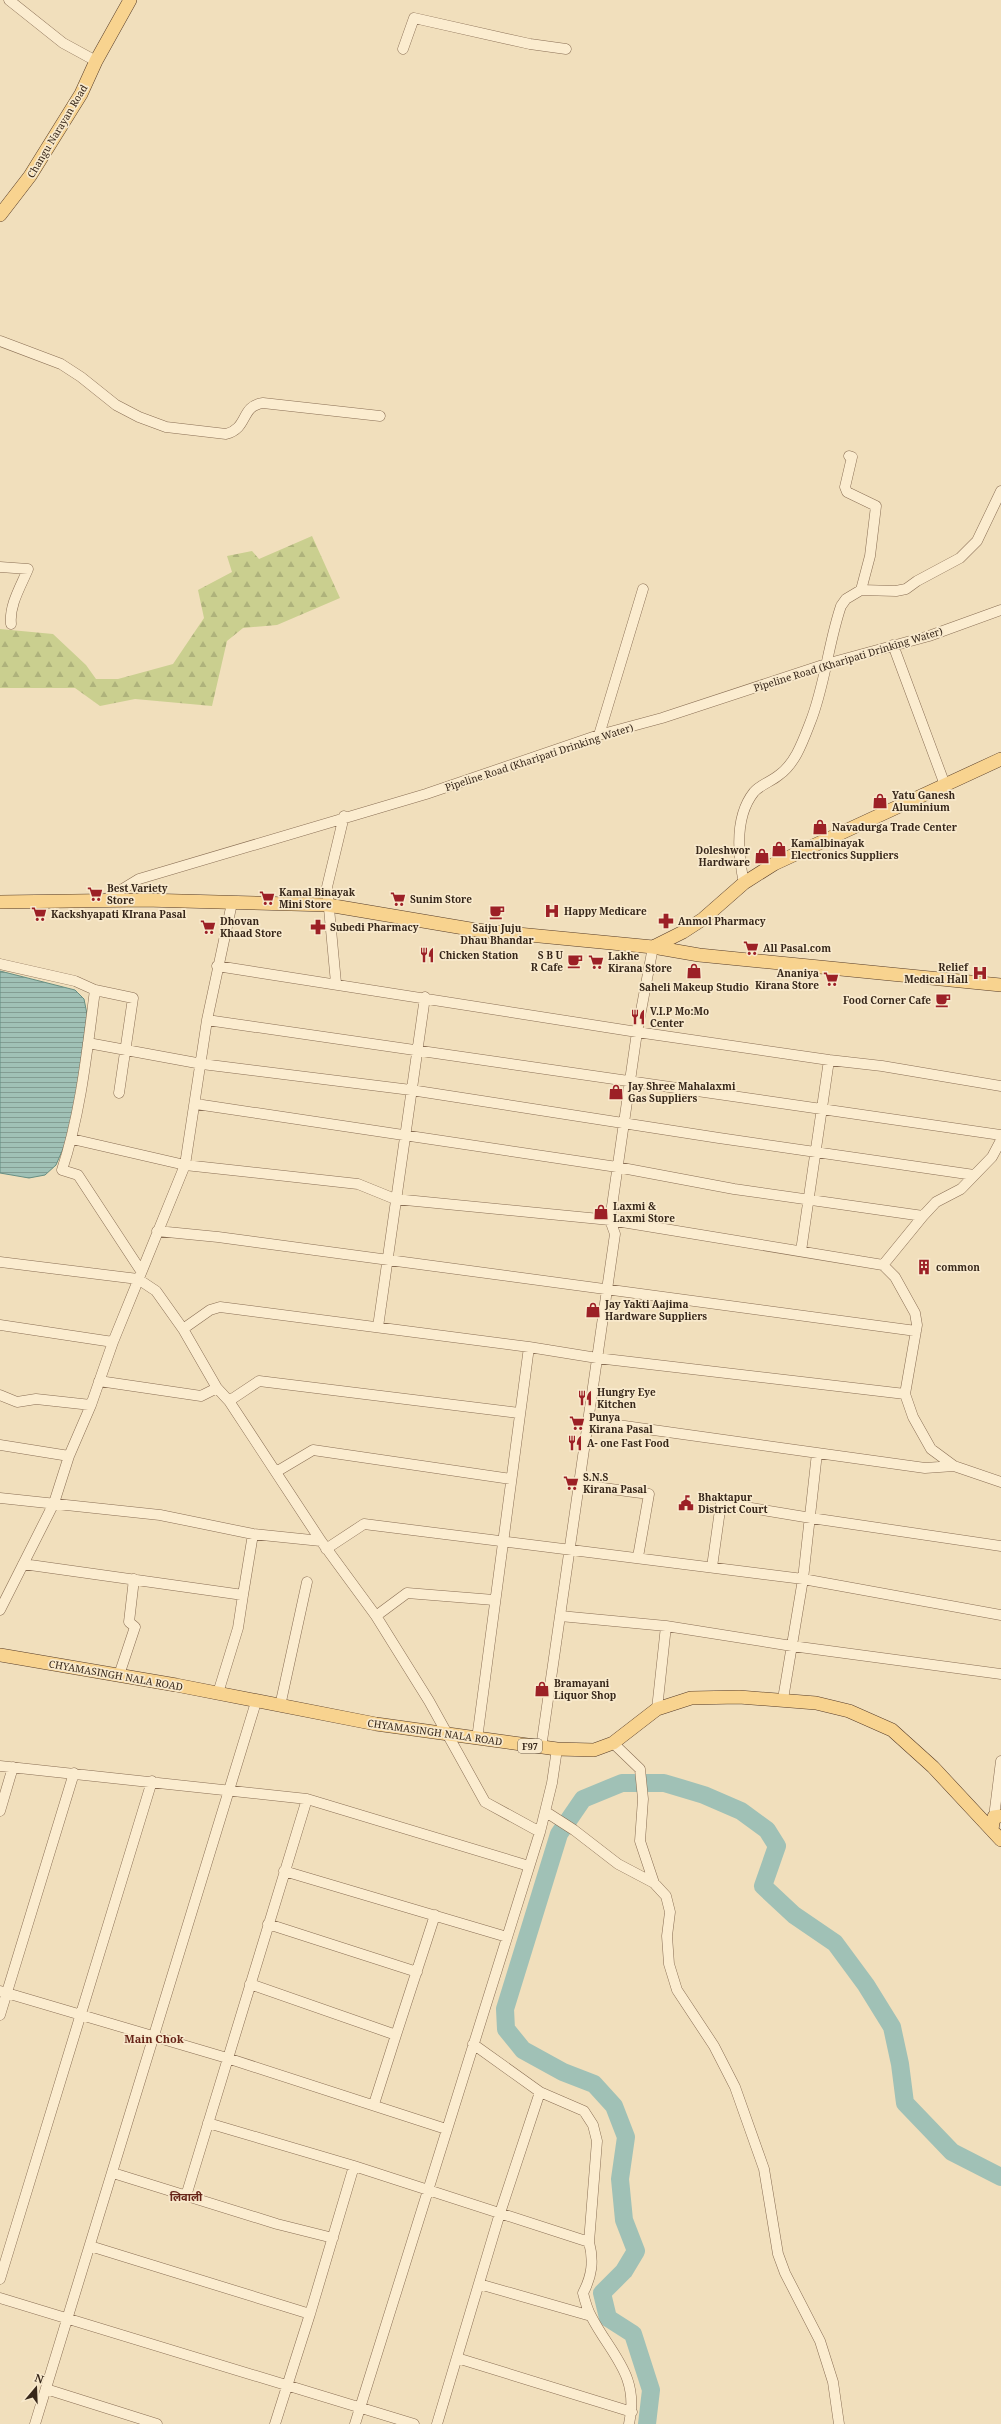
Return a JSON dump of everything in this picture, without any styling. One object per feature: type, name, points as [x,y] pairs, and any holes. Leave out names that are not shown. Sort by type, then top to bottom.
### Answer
[{"type":"main road","name":"Changu Narayan Road","points":[[0,215],[30,176],[77,100],[96,61],[130,0]]},
{"type":"main road","points":[[653,947],[684,932],[703,919],[744,883],[774,864],[811,845],[876,818],[1001,759]]},
{"type":"main road","points":[[0,902],[103,901],[328,905],[476,930],[653,947],[700,955],[1001,985]]},
{"type":"main road","name":"CHYAMASINGH NALA ROAD","points":[[0,1655],[119,1675],[218,1693],[256,1702],[448,1736],[557,1750],[594,1750],[613,1743],[656,1708],[691,1698],[739,1696],[816,1703],[849,1711],[892,1730],[996,1821],[1001,1840]]},
{"type":"street","points":[[9,0],[64,44],[96,61]]},
{"type":"street","points":[[403,49],[414,18],[530,44],[566,48]]},
{"type":"street","points":[[0,341],[61,364],[81,377],[116,405],[166,427],[226,434],[236,431],[240,427],[250,409],[255,404],[263,403],[380,416]]},
{"type":"street","points":[[849,456],[852,457],[845,488],[847,492],[876,506],[870,556],[861,590]]},
{"type":"street","points":[[744,883],[740,864],[743,812],[755,790],[780,775],[792,761],[810,722],[841,606],[846,599],[861,590],[896,591],[906,589],[917,581],[960,558],[977,540],[1001,491]]},
{"type":"street","points":[[0,567],[28,569],[16,596],[10,617],[11,624]]},
{"type":"street","points":[[599,735],[643,589]]},
{"type":"street","name":"Pipeline Road (Kharipati Drinking Water)","points":[[103,901],[139,879],[344,816],[426,794],[599,735],[662,718],[826,664],[929,636],[1001,610]]},
{"type":"street","points":[[893,645],[944,785]]},
{"type":"street","points":[[336,983],[327,887],[344,816]]},
{"type":"street","points":[[0,1610],[54,1503],[69,1456],[91,1405],[113,1342],[185,1165],[196,1104],[207,1020],[217,966],[232,903]]},
{"type":"street","points":[[541,1748],[615,1234],[610,1220],[623,1124],[637,1032],[653,947]]},
{"type":"street","points":[[0,964],[75,981],[95,990],[133,998],[119,1093]]},
{"type":"street","points":[[217,966],[336,983],[637,1032],[829,1060],[882,1066],[1001,1086]]},
{"type":"street","points":[[95,990],[72,1139],[62,1170],[78,1175],[140,1275],[156,1291],[183,1329],[217,1388],[229,1401],[324,1545],[376,1616],[429,1701],[485,1802],[540,1832]]},
{"type":"street","points":[[378,1327],[386,1260],[425,997]]},
{"type":"street","points":[[207,1020],[417,1050],[630,1083],[824,1108],[1001,1135]]},
{"type":"street","points":[[88,1043],[202,1064],[411,1090],[623,1124],[974,1174]]},
{"type":"street","points":[[801,1251],[807,1198],[824,1108],[829,1060]]},
{"type":"street","points":[[196,1104],[617,1167],[734,1188],[923,1216]]},
{"type":"street","points":[[72,1139],[185,1165],[358,1184],[395,1199],[610,1220],[883,1265],[895,1277],[915,1313],[916,1331],[906,1394],[913,1417],[931,1449],[954,1466],[1001,1482]]},
{"type":"street","points":[[883,1265],[936,1202],[962,1189],[974,1174],[992,1157],[1001,1140]]},
{"type":"street","points":[[157,1231],[218,1237],[916,1331]]},
{"type":"street","points":[[0,1262],[140,1275]]},
{"type":"street","points":[[183,1329],[210,1310],[220,1307],[529,1347],[597,1358],[906,1394]]},
{"type":"street","points":[[0,1326],[113,1342]]},
{"type":"street","points":[[477,1739],[494,1600],[529,1347]]},
{"type":"street","points":[[99,1381],[201,1396],[217,1388]]},
{"type":"street","points":[[229,1401],[260,1381],[519,1413]]},
{"type":"street","points":[[0,1395],[17,1402],[36,1399],[91,1405]]},
{"type":"street","points":[[588,1421],[925,1468],[954,1466]]},
{"type":"street","points":[[0,1445],[69,1456]]},
{"type":"street","points":[[276,1472],[313,1450],[511,1479]]},
{"type":"street","points":[[783,1699],[803,1579],[811,1518],[817,1453]]},
{"type":"street","points":[[580,1485],[649,1494],[638,1557]]},
{"type":"street","points":[[0,1498],[160,1515],[254,1534],[324,1545],[364,1524],[502,1540],[803,1579],[1001,1615]]},
{"type":"street","points":[[712,1567],[721,1503],[1001,1546]]},
{"type":"street","points":[[218,1693],[238,1628],[254,1534]]},
{"type":"street","points":[[23,1564],[243,1595]]},
{"type":"street","points":[[119,1675],[135,1627],[129,1622],[134,1579]]},
{"type":"street","points":[[280,1706],[307,1582]]},
{"type":"street","points":[[376,1616],[407,1593],[494,1600]]},
{"type":"street","points":[[560,1616],[666,1626],[792,1646],[1001,1674]]},
{"type":"street","points":[[656,1708],[666,1626]]},
{"type":"street","points":[[35,2424],[256,1702]]},
{"type":"street","points":[[613,1743],[640,1769],[643,1799],[640,1841],[654,1883]]},
{"type":"street","points":[[355,2424],[529,1866],[540,1832],[550,1814],[557,1750]]},
{"type":"street","points":[[996,1821],[1001,1761]]},
{"type":"street","points":[[0,1766],[152,1781],[308,1799],[529,1866]]},
{"type":"street","points":[[0,1811],[4,1788],[13,1768]]},
{"type":"street","points":[[0,2015],[3,1992],[74,1773]]},
{"type":"street","points":[[0,2279],[152,1781]]},
{"type":"street","points":[[186,2196],[284,1871],[308,1799]]},
{"type":"street","points":[[550,1814],[574,1830],[618,1864],[654,1883],[666,1896],[670,1912],[667,1936],[669,1964],[677,1990],[714,2046],[735,2087],[764,2169],[778,2254],[785,2273],[820,2341],[833,2382],[839,2424]]},
{"type":"street","points":[[284,1871],[507,1937]]},
{"type":"street","points":[[374,2104],[435,1915]]},
{"type":"street","points":[[268,1924],[417,1972]]},
{"type":"street","points":[[250,1984],[396,2035]]},
{"type":"street","points":[[3,1992],[154,2038],[227,2058],[374,2104],[446,2129]]},
{"type":"street","points":[[473,2044],[540,2092],[584,2111],[593,2125],[597,2141],[596,2174],[589,2242],[592,2255],[590,2278],[583,2293],[591,2316],[627,2374],[632,2412],[629,2424]]},
{"type":"street","points":[[437,2424],[500,2213],[540,2092]]},
{"type":"street","points":[[208,2123],[428,2189],[589,2242]]},
{"type":"street","points":[[275,2424],[310,2314],[354,2166]]},
{"type":"street","points":[[113,2173],[186,2196],[333,2238]]},
{"type":"street","points":[[90,2246],[310,2314]]},
{"type":"street","points":[[479,2284],[591,2316]]},
{"type":"street","points":[[0,2298],[414,2424]]},
{"type":"street","points":[[457,2358],[632,2412]]},
{"type":"street","points":[[46,2389],[157,2424]]},
{"type":"green space","points":[[312,536],[340,598],[277,625],[243,628],[227,641],[212,706],[135,699],[100,706],[75,688],[0,688],[0,629],[53,634],[86,665],[96,679],[118,679],[173,664],[204,618],[198,590],[232,572],[227,556],[252,551],[259,559]]},
{"type":"water","points":[[0,971],[75,990],[84,999],[87,1014],[76,1099],[68,1137],[56,1165],[45,1175],[29,1178],[0,1173]]},
{"type":"waterway","points":[[647,2424],[651,2390],[633,2334],[608,2318],[602,2293],[624,2271],[636,2251],[624,2220],[620,2179],[626,2137],[614,2106],[594,2084],[563,2072],[523,2050],[506,2029],[505,2009],[559,1834],[583,1799],[622,1783],[664,1783],[704,1795],[741,1811],[767,1830],[777,1846],[763,1886],[794,1915],[835,1943],[866,1985],[892,2027],[900,2064],[905,2103],[952,2152],[1001,2177]]},
{"type":"place","name":"Yatu Ganesh Aluminium","points":[[880,801]]},
{"type":"place","name":"Navadurga Trade Center","points":[[820,827]]},
{"type":"place","name":"Kamalbinayak Electronics Suppliers","points":[[779,849]]},
{"type":"place","name":"Doleshwor Hardware","points":[[762,856]]},
{"type":"place","name":"Best Variety Store","points":[[95,894]]},
{"type":"place","name":"Kamal Binayak Mini Store","points":[[267,898]]},
{"type":"place","name":"Sunim Store","points":[[398,899]]},
{"type":"place","name":"Happy Medicare","points":[[552,911]]},
{"type":"place","name":"Saiju Juju Dhau Bhandar","points":[[497,912]]},
{"type":"place","name":"Kackshyapati KIrana Pasal","points":[[39,914]]},
{"type":"place","name":"Anmol Pharmacy","points":[[666,921]]},
{"type":"place","name":"Dhovan Khaad Store","points":[[208,927]]},
{"type":"place","name":"Subedi Pharmacy","points":[[318,927]]},
{"type":"place","name":"All Pasal.com","points":[[751,948]]},
{"type":"place","name":"Chicken Station","points":[[427,955]]},
{"type":"place","name":"S B U R Cafe","points":[[575,961]]},
{"type":"place","name":"Lakhe Kirana Store","points":[[596,962]]},
{"type":"place","name":"Saheli Makeup Studio","points":[[694,971]]},
{"type":"place","name":"Relief Medical Hall","points":[[980,973]]},
{"type":"place","name":"Ananiya Kirana Store","points":[[831,979]]},
{"type":"place","name":"Food Corner Cafe","points":[[943,1000]]},
{"type":"place","name":"V.I.P Mo:Mo Center","points":[[638,1017]]},
{"type":"place","name":"Jay Shree Mahalaxmi Gas Suppliers","points":[[616,1092]]},
{"type":"place","name":"Laxmi & Laxmi Store","points":[[601,1212]]},
{"type":"place","name":"common","points":[[924,1267]]},
{"type":"place","name":"Jay Yakti Aajima Hardware Suppliers","points":[[593,1310]]},
{"type":"place","name":"Hungry Eye Kitchen","points":[[585,1398]]},
{"type":"place","name":"Punya Kirana Pasal","points":[[577,1423]]},
{"type":"place","name":"A- one Fast Food","points":[[575,1443]]},
{"type":"place","name":"S.N.S Kirana Pasal","points":[[571,1483]]},
{"type":"place","name":"Bhaktapur District Court","points":[[686,1503]]},
{"type":"place","name":"Bramayani Liquor Shop","points":[[542,1689]]},
{"type":"district","name":"Main Chok","points":[[154,2038]]},
{"type":"district","name":"लिवाली","points":[[186,2196]]}]
